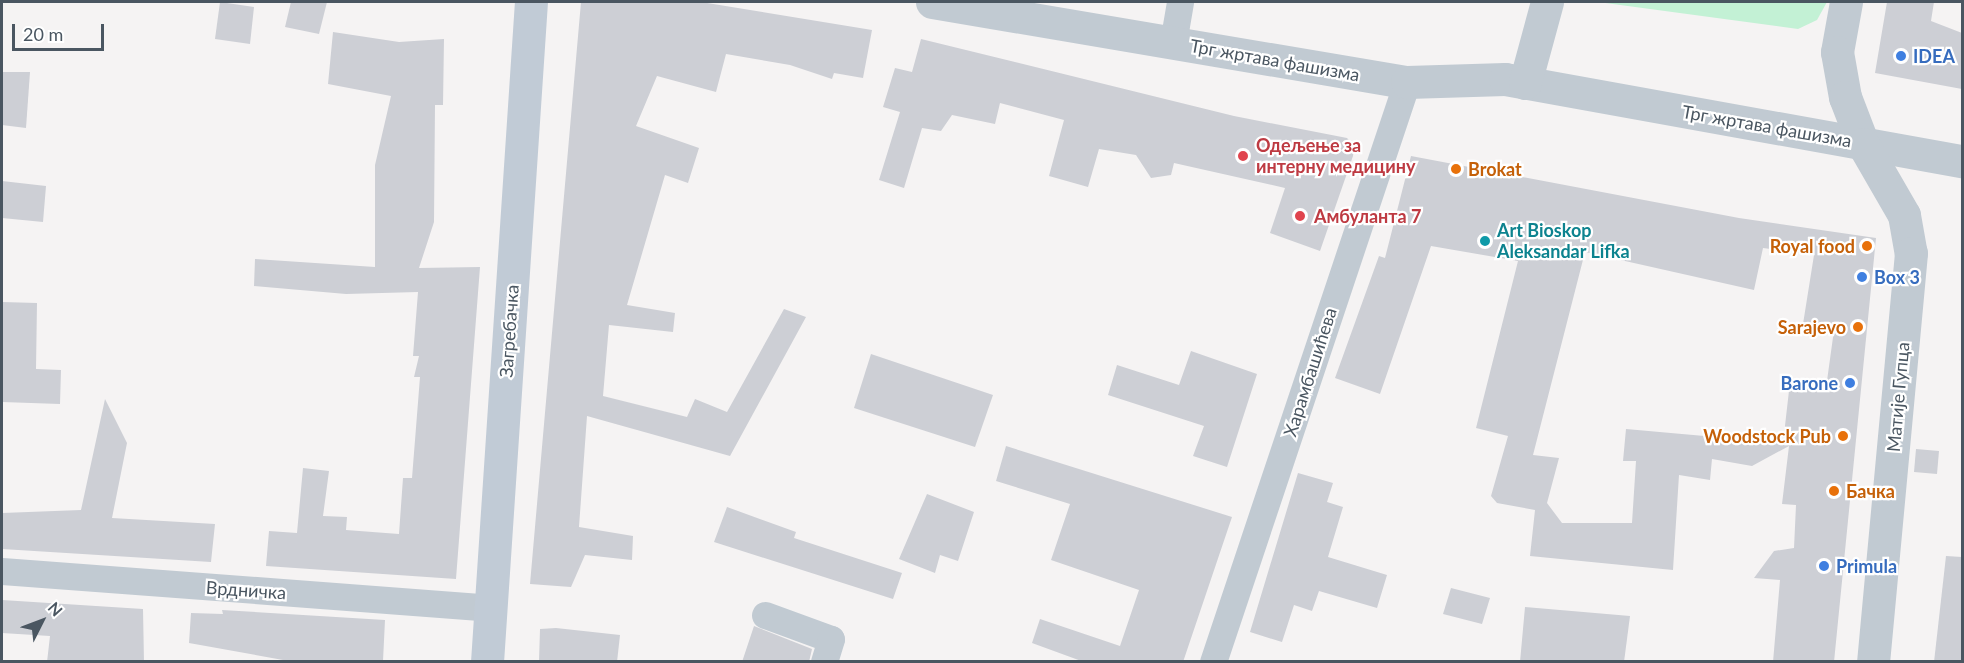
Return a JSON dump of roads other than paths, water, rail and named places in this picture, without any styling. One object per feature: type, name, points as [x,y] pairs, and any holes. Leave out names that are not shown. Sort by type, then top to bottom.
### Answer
[{"type":"main road","name":"Загребачка","points":[[488,662],[531,2]]},
{"type":"street","points":[[932,2],[1173,43]]},
{"type":"street","name":"Трг жртава фашизма","points":[[1180,2],[1173,43],[1407,82],[1525,83],[1863,144]]},
{"type":"street","points":[[1525,83],[1547,2]]},
{"type":"street","name":"Трг жртава фашизма","points":[[1846,2],[1837,52],[1845,97],[1863,144]]},
{"type":"street","name":"Харамбашићева","points":[[1213,662],[1407,82]]},
{"type":"street","points":[[1863,144],[1962,161]]},
{"type":"street","name":"Матије Гупца","points":[[1863,144],[1904,215],[1911,253],[1873,662]]},
{"type":"street","name":"Врдничка","points":[[2,571],[490,608]]},
{"type":"street","points":[[765,615],[831,639],[824,662]]},
{"type":"place","name":"IDEA","points":[[1901,56]]},
{"type":"place","name":"Одељење за интерну медицину","points":[[1243,156]]},
{"type":"place","name":"Brokat","points":[[1456,169]]},
{"type":"place","name":"Амбуланта 7","points":[[1300,216]]},
{"type":"place","name":"Art Bioskop Aleksandar Lifka","points":[[1485,241]]},
{"type":"place","name":"Royal food","points":[[1867,246]]},
{"type":"place","name":"Box 3","points":[[1862,277]]},
{"type":"place","name":"Sarajevo","points":[[1858,327]]},
{"type":"place","name":"Barone","points":[[1850,383]]},
{"type":"place","name":"Woodstock Pub","points":[[1843,436]]},
{"type":"place","name":"Бачка","points":[[1834,491]]},
{"type":"place","name":"Primula","points":[[1824,566]]}]
